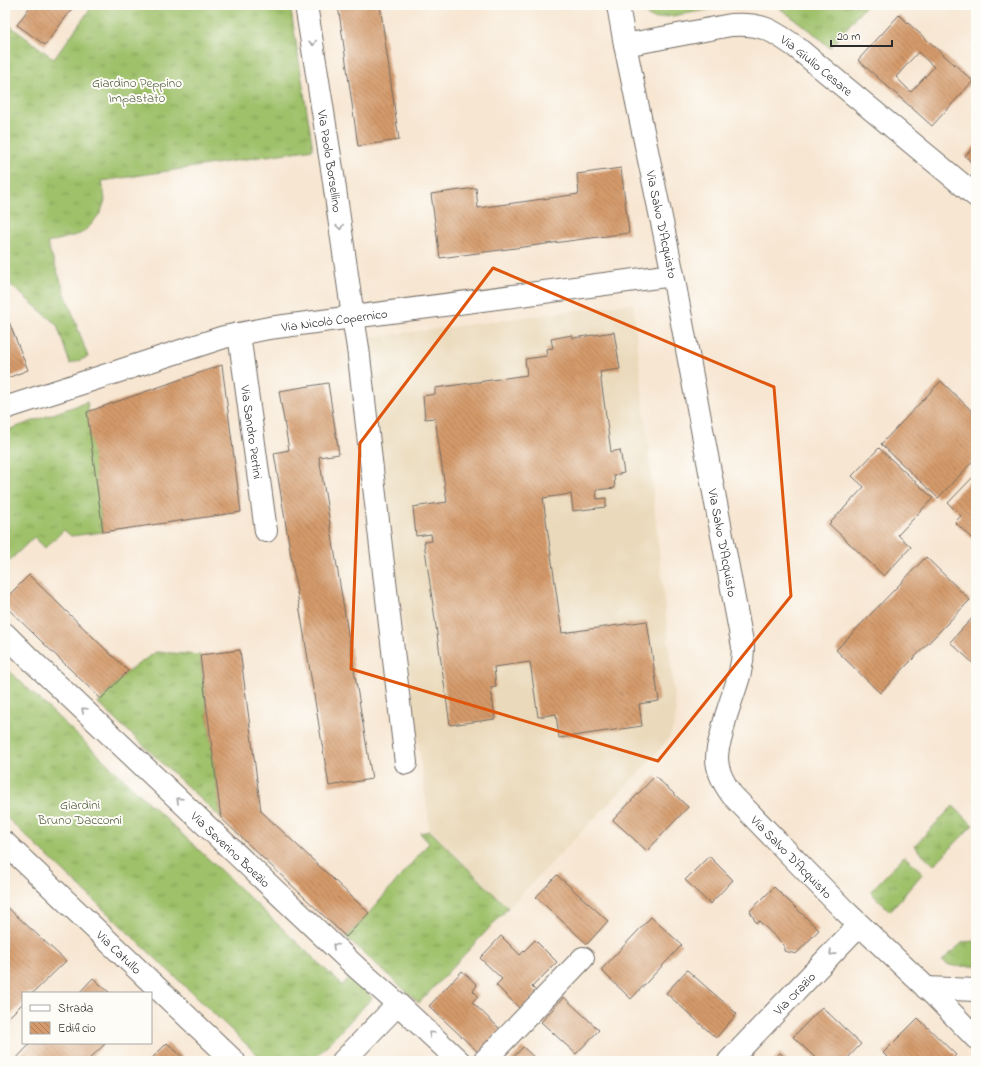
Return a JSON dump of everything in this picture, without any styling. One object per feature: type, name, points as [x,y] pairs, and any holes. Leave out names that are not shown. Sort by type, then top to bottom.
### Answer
[{"type":"street","name":"Via Paolo Borsellino","points":[[306,5],[333,175],[358,348],[406,763]]},
{"type":"street","name":"Via Salvo D'Acquisto","points":[[618,5],[673,275],[743,647],[741,670],[728,710],[720,742],[717,758],[718,768],[732,795],[859,925],[976,1038]]},
{"type":"street","name":"Via Giulio Cesare","points":[[625,45],[731,25],[746,24],[772,30],[796,47],[976,196]]},
{"type":"street","name":"Via Nicolò Copernico","points":[[5,408],[214,340],[269,328],[673,275]]},
{"type":"street","name":"Via Sandro Pertini","points":[[239,334],[266,531]]},
{"type":"street","name":"Via Severino Boezio","points":[[5,634],[459,1061]]},
{"type":"street","name":"Via Catullo","points":[[5,843],[234,1061]]},
{"type":"street","name":"Via Orazio","points":[[729,1061],[859,925]]},
{"type":"street","points":[[484,1061],[583,958]]},
{"type":"street","points":[[930,992],[976,990]]},
{"type":"street","name":"Via Salvo D'Acquisto","points":[[930,992],[976,1017]]},
{"type":"street","points":[[343,1061],[398,1004]]},
{"type":"highlighted area","points":[[493,268],[774,387],[791,596],[658,761],[351,669],[360,443]]},
{"type":"shaded area","points":[[633,303],[676,713],[674,726],[669,738],[648,763],[508,908],[430,831],[365,338]]},
{"type":"green space","name":"Giardino Peppino Impastato","points":[[93,5],[290,5],[313,149],[102,181],[105,200],[101,212],[89,227],[80,234],[47,243],[88,357],[70,364],[57,325],[5,280],[5,22],[54,59]]},
{"type":"green space","points":[[642,5],[735,5],[655,19],[646,14]]},
{"type":"green space","points":[[775,5],[866,5],[830,48],[811,31]]},
{"type":"green space","points":[[87,402],[103,532],[71,536],[64,530],[45,548],[34,537],[5,565],[5,431]]},
{"type":"green space","points":[[156,652],[200,655],[221,818],[98,703],[128,671]]},
{"type":"green space","name":"Giardini Bruno Daccomi","points":[[5,667],[342,985],[350,977],[372,998],[312,1061],[264,1061],[5,816]]},
{"type":"green space","points":[[953,806],[973,825],[934,865],[914,846]]},
{"type":"green space","points":[[430,831],[508,908],[419,1003],[346,937],[369,913],[429,843],[420,833]]},
{"type":"green space","points":[[904,856],[923,873],[890,911],[870,892]]},
{"type":"green space","points":[[976,941],[976,966],[954,966],[946,964],[942,961],[963,942]]},
{"type":"building","points":[[31,5],[75,5],[45,45],[17,25]]},
{"type":"building","points":[[338,5],[380,5],[399,140],[358,146]]},
{"type":"building","points":[[899,15],[973,81],[932,126],[858,60]],"holes":[[[918,52],[934,67],[911,92],[896,77]]]},
{"type":"building","points":[[976,144],[976,167],[965,156]]},
{"type":"building","points":[[621,168],[629,233],[440,258],[431,194],[476,188],[478,208],[579,194],[577,174]]},
{"type":"building","points":[[9,322],[28,370],[5,379],[5,323]]},
{"type":"building","points":[[614,332],[620,369],[600,372],[611,452],[620,450],[624,473],[614,475],[615,488],[596,490],[597,499],[606,498],[606,507],[573,511],[571,494],[543,498],[562,633],[647,621],[659,701],[639,704],[642,726],[559,738],[556,714],[538,717],[530,662],[494,667],[496,687],[491,688],[495,719],[450,725],[424,542],[432,541],[431,534],[416,536],[413,507],[447,502],[435,418],[425,419],[423,396],[435,394],[435,388],[527,375],[525,359],[547,356],[546,349],[553,348],[551,339],[572,335],[573,338]]},
{"type":"building","points":[[222,365],[241,512],[103,532],[87,412]]},
{"type":"building","points":[[941,381],[976,415],[976,458],[938,498],[881,444]]},
{"type":"building","points":[[328,383],[339,454],[319,457],[372,779],[329,786],[274,453],[289,450],[279,391]]},
{"type":"building","points":[[879,448],[933,498],[898,535],[911,547],[884,576],[829,524],[864,487],[852,476]]},
{"type":"building","points":[[976,474],[976,543],[955,522],[961,516],[948,503]]},
{"type":"building","points":[[926,557],[970,600],[880,693],[836,650]]},
{"type":"building","points":[[29,575],[128,671],[101,699],[5,606],[5,599]]},
{"type":"building","points":[[976,614],[976,666],[950,642]]},
{"type":"building","points":[[240,650],[261,811],[369,913],[346,937],[221,818],[200,655]]},
{"type":"building","points":[[655,776],[688,807],[647,851],[613,820]]},
{"type":"building","points":[[709,856],[733,880],[710,904],[685,880]]},
{"type":"building","points":[[557,875],[608,921],[587,944],[536,897]]},
{"type":"building","points":[[774,887],[819,930],[796,954],[784,951],[784,945],[759,921],[756,923],[750,911]]},
{"type":"building","points":[[7,907],[66,961],[34,992],[22,992],[22,1004],[5,1021],[5,910]]},
{"type":"building","points":[[651,917],[682,945],[631,999],[601,970]]},
{"type":"building","points":[[501,936],[520,955],[535,940],[557,962],[532,987],[538,993],[521,1010],[496,985],[502,979],[480,958]]},
{"type":"building","points":[[687,970],[737,1014],[716,1038],[666,993]]},
{"type":"building","points":[[462,971],[477,985],[473,991],[478,996],[472,1002],[501,1030],[479,1053],[429,1006]]},
{"type":"building","points":[[93,978],[109,992],[80,992]]},
{"type":"building","points":[[564,997],[599,1030],[576,1054],[541,1022]]},
{"type":"building","points":[[822,1007],[861,1044],[845,1061],[819,1061],[793,1037]]},
{"type":"building","points":[[918,1018],[956,1055],[950,1061],[891,1061],[883,1053]]},
{"type":"building","points":[[167,1043],[187,1061],[149,1061]]},
{"type":"building","points":[[30,1044],[105,1044],[87,1061],[14,1061]]},
{"type":"building","points":[[523,1047],[538,1061],[510,1061]]},
{"type":"building","points":[[780,1053],[788,1061],[772,1061]]}]
